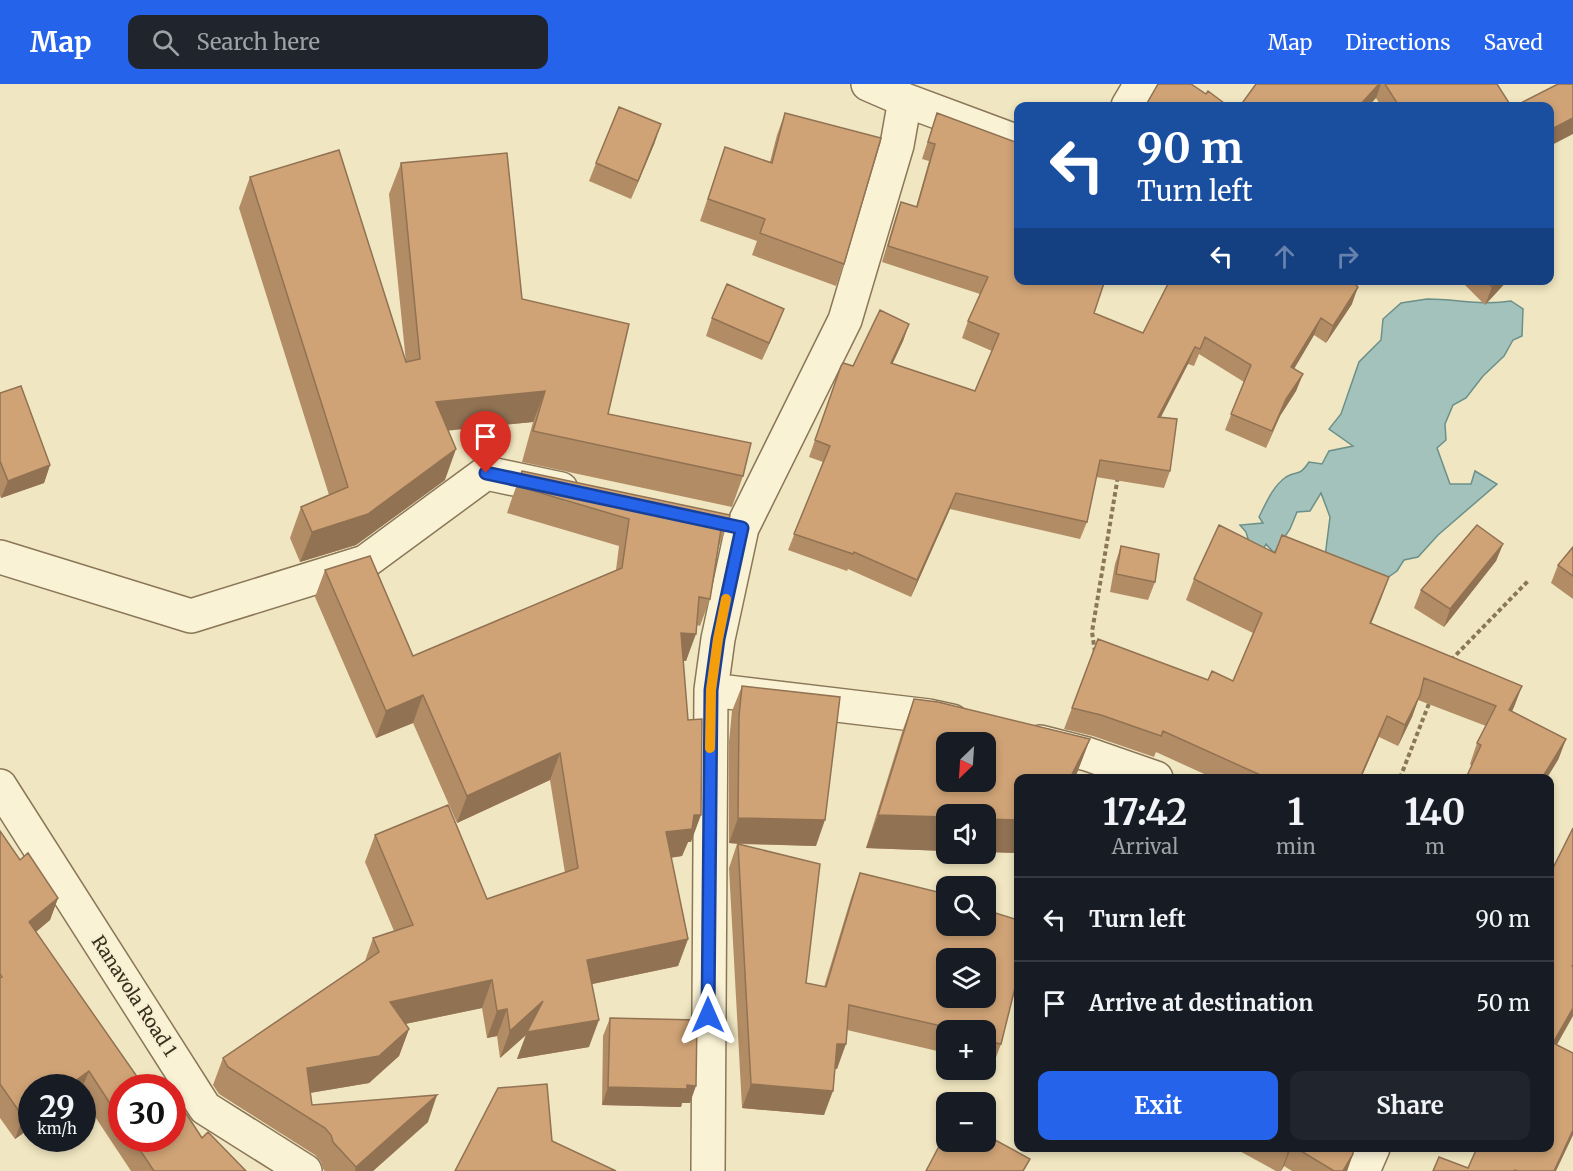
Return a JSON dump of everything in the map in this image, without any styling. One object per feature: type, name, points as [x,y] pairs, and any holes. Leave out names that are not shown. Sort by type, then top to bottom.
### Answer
[{"type":"street","points":[[868,84],[1014,141]]},
{"type":"street","points":[[1130,102],[1141,84]]},
{"type":"street","points":[[708,1171],[711,690],[730,525],[845,320],[897,145],[905,100]]},
{"type":"street","points":[[0,557],[192,616],[365,562],[486,473],[591,495]]},
{"type":"street","points":[[711,690],[929,716],[1087,754],[1144,774]]},
{"type":"street","name":"Ranavola Road 1","points":[[0,786],[206,1107],[305,1171]]},
{"type":"street","points":[[1363,1171],[1371,1152]]},
{"type":"path","points":[[1096,663],[1092,632],[1119,472]]},
{"type":"path","points":[[1444,667],[1528,581]]},
{"type":"path","points":[[1402,774],[1431,699]]},
{"type":"water","points":[[1427,299],[1480,303],[1511,301],[1523,309],[1522,336],[1513,340],[1504,356],[1483,376],[1466,398],[1453,405],[1445,424],[1446,440],[1437,448],[1450,484],[1471,484],[1475,471],[1497,484],[1438,535],[1418,557],[1404,560],[1397,571],[1387,578],[1324,565],[1330,517],[1321,493],[1310,511],[1297,512],[1290,529],[1274,553],[1266,544],[1261,554],[1249,542],[1246,532],[1240,525],[1263,523],[1259,517],[1264,506],[1286,477],[1300,471],[1309,462],[1322,464],[1329,451],[1353,446],[1329,429],[1341,414],[1359,362],[1381,340],[1383,319],[1401,303]]},
{"type":"building","points":[[1158,84],[1191,84],[1206,94],[1208,91],[1223,102],[1148,102]]},
{"type":"building","points":[[1256,84],[1379,84],[1363,102],[1243,102]]},
{"type":"building","points":[[1385,84],[1497,84],[1508,102],[1396,102]]},
{"type":"building","points":[[1558,84],[1573,84],[1573,118],[1554,128],[1554,102],[1523,102]]},
{"type":"building","points":[[619,107],[661,124],[638,181],[596,163]]},
{"type":"building","points":[[785,113],[881,138],[844,264],[760,233],[765,219],[708,199],[725,147],[772,163]]},
{"type":"building","points":[[937,113],[1014,142],[1014,285],[1103,285],[1094,313],[1143,333],[1167,285],[1356,285],[1358,287],[1333,326],[1321,318],[1291,367],[1303,374],[1286,399],[1272,431],[1231,414],[1251,365],[1205,337],[1200,349],[1195,347],[1158,417],[1177,419],[1170,471],[1100,460],[1087,522],[956,493],[917,580],[854,552],[853,554],[794,534],[830,446],[815,440],[841,366],[843,363],[853,366],[880,310],[909,324],[891,363],[975,391],[999,334],[968,321],[988,277],[888,246],[901,202],[917,207],[935,144],[928,142]]},
{"type":"building","points":[[339,150],[406,362],[420,359],[401,163],[507,153],[522,299],[629,324],[608,414],[751,443],[743,476],[533,431],[545,391],[436,402],[456,449],[368,514],[312,532],[301,507],[348,487],[250,177]]},
{"type":"building","points":[[727,284],[784,309],[769,343],[712,318]]},
{"type":"building","points":[[21,386],[50,465],[8,481],[0,461],[0,393]]},
{"type":"building","points":[[522,471],[730,515],[728,524],[722,523],[710,599],[699,597],[696,634],[681,633],[688,720],[702,719],[701,815],[694,815],[692,829],[666,832],[688,939],[587,960],[599,1020],[527,1032],[543,1001],[510,1031],[507,1009],[497,1011],[492,980],[390,1002],[409,1029],[379,1056],[307,1068],[312,1105],[437,1095],[356,1167],[333,1142],[325,1128],[228,1067],[223,1058],[379,952],[373,938],[413,925],[375,835],[448,805],[487,899],[578,868],[560,753],[467,796],[423,695],[386,711],[325,570],[370,556],[413,656],[622,568],[629,519],[517,486]]},
{"type":"building","points":[[1219,525],[1275,553],[1282,535],[1389,577],[1370,623],[1522,686],[1509,710],[1566,739],[1544,774],[1468,774],[1481,745],[1477,743],[1496,706],[1424,678],[1420,695],[1405,725],[1387,716],[1362,774],[1258,774],[1163,731],[1161,736],[1101,715],[1072,708],[1098,639],[1208,680],[1212,671],[1233,681],[1262,613],[1194,579]]},
{"type":"building","points":[[1477,525],[1503,544],[1450,609],[1421,590]]},
{"type":"building","points":[[1121,546],[1159,554],[1155,582],[1116,574]]},
{"type":"building","points":[[1573,547],[1573,576],[1558,565]]},
{"type":"building","points":[[742,686],[840,697],[825,820],[738,818],[739,716]]},
{"type":"building","points":[[914,699],[938,702],[1090,739],[1072,774],[1014,774],[1014,820],[996,819],[996,804],[936,804],[936,817],[878,815]]},
{"type":"building","points":[[1573,828],[1573,1008],[1554,1041],[1554,866]]},
{"type":"building","points":[[0,831],[20,860],[28,853],[58,898],[29,922],[135,1074],[108,1074],[108,1100],[96,1082],[96,1074],[91,1074],[89,1071],[85,1074],[18,1074],[18,1110],[0,1084],[0,978],[2,977],[0,974]]},
{"type":"building","points":[[738,844],[820,864],[806,983],[826,987],[860,873],[936,892],[936,936],[996,936],[996,913],[1014,919],[1014,992],[1001,1044],[996,1043],[996,1020],[936,1020],[936,1025],[849,1005],[846,1044],[837,1044],[833,1091],[751,1084]]},
{"type":"building","points":[[610,1018],[697,1020],[696,1086],[687,1085],[687,1089],[608,1087]]},
{"type":"building","points":[[1554,1044],[1573,1053],[1573,1130],[1554,1171],[1433,1171],[1439,1157],[1468,1168],[1475,1152],[1554,1152]]},
{"type":"building","points":[[547,1084],[552,1141],[616,1171],[455,1171],[498,1088]]},
{"type":"building","points":[[186,1113],[202,1138],[208,1132],[246,1171],[154,1171],[141,1152],[186,1152]]},
{"type":"building","points":[[996,1140],[1030,1159],[1023,1171],[926,1171],[936,1152],[996,1152]]},
{"type":"building","points":[[1303,1152],[1353,1152],[1343,1171],[1334,1171]]},
{"type":"slow traffic","points":[[710,748],[711,690],[726,599]]},
{"type":"route","points":[[486,473],[742,528],[718,639],[711,690],[708,1015]]}]
